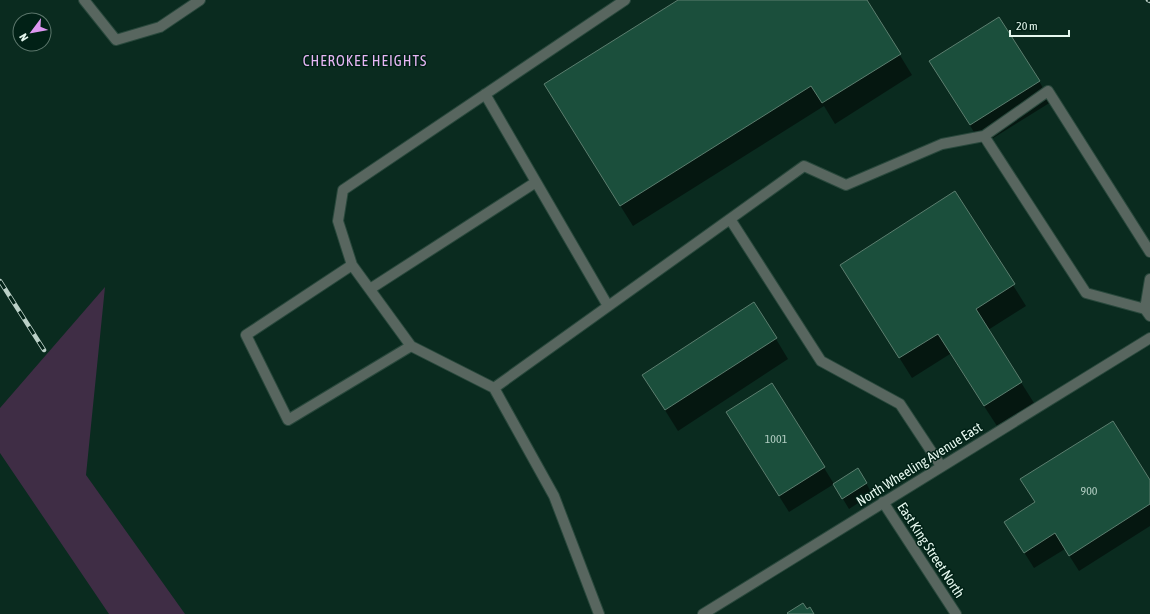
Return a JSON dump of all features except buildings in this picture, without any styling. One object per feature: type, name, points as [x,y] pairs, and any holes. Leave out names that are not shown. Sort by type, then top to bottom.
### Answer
[{"type":"street","points":[[84,0],[116,40],[160,27],[200,0]]},
{"type":"street","points":[[599,614],[554,496],[494,388],[411,346],[352,265],[338,221],[343,190],[625,0]]},
{"type":"street","points":[[494,388],[804,166],[846,185],[942,144],[984,136],[1048,91],[1150,252]]},
{"type":"street","points":[[485,94],[608,306]]},
{"type":"street","points":[[984,136],[1086,293],[1148,312],[1150,279]]},
{"type":"street","points":[[370,289],[536,182]]},
{"type":"street","points":[[730,219],[821,361],[900,404],[941,466]]},
{"type":"street","points":[[352,265],[246,335],[288,420],[411,346]]},
{"type":"street","name":"North Wheeling Avenue East","points":[[703,614],[1150,338]]},
{"type":"street","name":"East King Street North","points":[[883,502],[956,614]]},
{"type":"shaded area","points":[[105,287],[86,475],[185,614],[109,614],[0,453],[0,408]]},
{"type":"railway","points":[[0,281],[44,350]]},
{"type":"district","name":"CHEROKEE HEIGHTS","points":[[365,61]]}]
